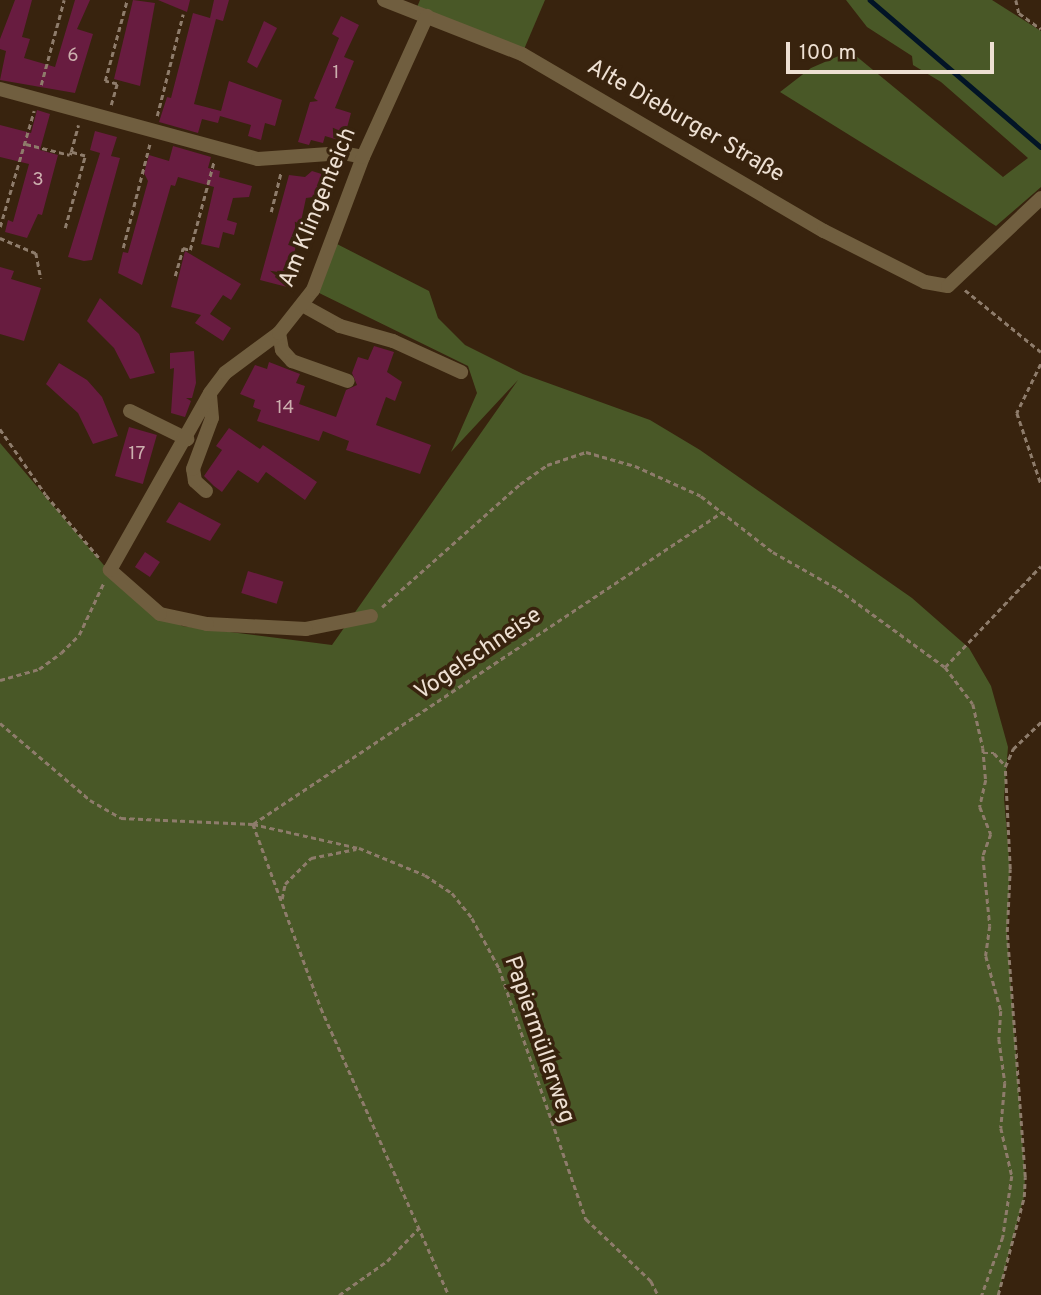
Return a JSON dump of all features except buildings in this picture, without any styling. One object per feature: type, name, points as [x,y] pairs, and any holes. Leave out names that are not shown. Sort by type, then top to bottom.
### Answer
[{"type":"street","name":"Alte Dieburger Straße","points":[[384,0],[522,54],[885,264],[938,286],[948,286],[957,278]]},
{"type":"street","name":"Am Klingenteich","points":[[110,570],[187,439],[210,393],[225,373],[279,333],[304,306],[363,157],[427,16]]},
{"type":"street","points":[[0,89],[258,159],[343,153],[363,157]]},
{"type":"street","points":[[957,278],[1041,198]]},
{"type":"street","points":[[304,306],[340,326],[393,341],[461,372]]},
{"type":"street","points":[[279,333],[282,350],[292,361],[348,381]]},
{"type":"street","points":[[205,491],[195,481],[193,469],[212,418],[210,393]]},
{"type":"street","points":[[130,411],[187,439]]},
{"type":"street","points":[[110,570],[160,614],[207,624],[306,629],[371,616]]},
{"type":"path","points":[[108,118],[117,84],[105,81],[127,0]]},
{"type":"path","points":[[1016,0],[1019,13],[1041,29]]},
{"type":"path","points":[[25,144],[70,155],[82,112]]},
{"type":"path","points":[[175,276],[183,248],[190,250],[218,148]]},
{"type":"path","points":[[65,228],[85,156],[71,152]]},
{"type":"path","name":"Am Klingenteich","points":[[271,212],[285,159]]},
{"type":"path","points":[[0,227],[5,219]]},
{"type":"path","points":[[0,238],[36,253],[41,279]]},
{"type":"path","points":[[957,278],[985,308],[1041,352]]},
{"type":"path","points":[[1041,364],[1017,413],[1041,484]]},
{"type":"path","points":[[0,429],[46,495],[110,570],[79,635],[39,669],[0,680]]},
{"type":"path","points":[[371,616],[520,484],[566,456],[596,454],[680,484],[945,667],[973,704],[983,753],[986,780],[980,807],[991,834],[983,856],[990,926],[986,957],[1001,1011],[999,1040],[1005,1083],[1002,1128],[1012,1177],[1003,1237],[982,1295]]},
{"type":"path","name":"Vogelschneise","points":[[253,824],[722,512]]},
{"type":"path","points":[[945,667],[1041,566]]},
{"type":"path","points":[[1005,767],[1013,749],[1041,722]]},
{"type":"path","name":"Papiermüllerweg","points":[[0,723],[90,800],[121,818],[253,824],[359,848],[440,884],[472,918],[510,996],[561,1158],[586,1219],[651,1281],[658,1295]]},
{"type":"path","points":[[983,753],[1004,759],[1005,767],[1010,869],[1007,932],[1025,1177],[1024,1197],[998,1295]]},
{"type":"path","points":[[253,824],[321,1008],[449,1295]]},
{"type":"path","points":[[281,901],[285,884],[311,858],[359,848]]},
{"type":"path","points":[[339,1295],[387,1261],[419,1227]]},
{"type":"green space","points":[[420,0],[545,0],[522,54],[415,12]]},
{"type":"green space","points":[[846,0],[992,0],[1041,31],[1041,187],[996,226],[780,92],[811,68],[850,51],[1003,177],[1028,158],[941,82],[913,65],[912,56],[867,27]]},
{"type":"green space","points":[[333,242],[429,291],[438,318],[465,345],[523,374],[650,420],[700,450],[912,598],[969,648],[991,686],[1008,747],[1004,798],[1010,869],[1007,932],[1025,1177],[1024,1197],[998,1295],[0,1295],[0,443],[108,570],[182,626],[332,645],[518,380],[451,452],[477,393],[468,366],[313,290]]},
{"type":"waterway","points":[[870,0],[1041,147]]}]
